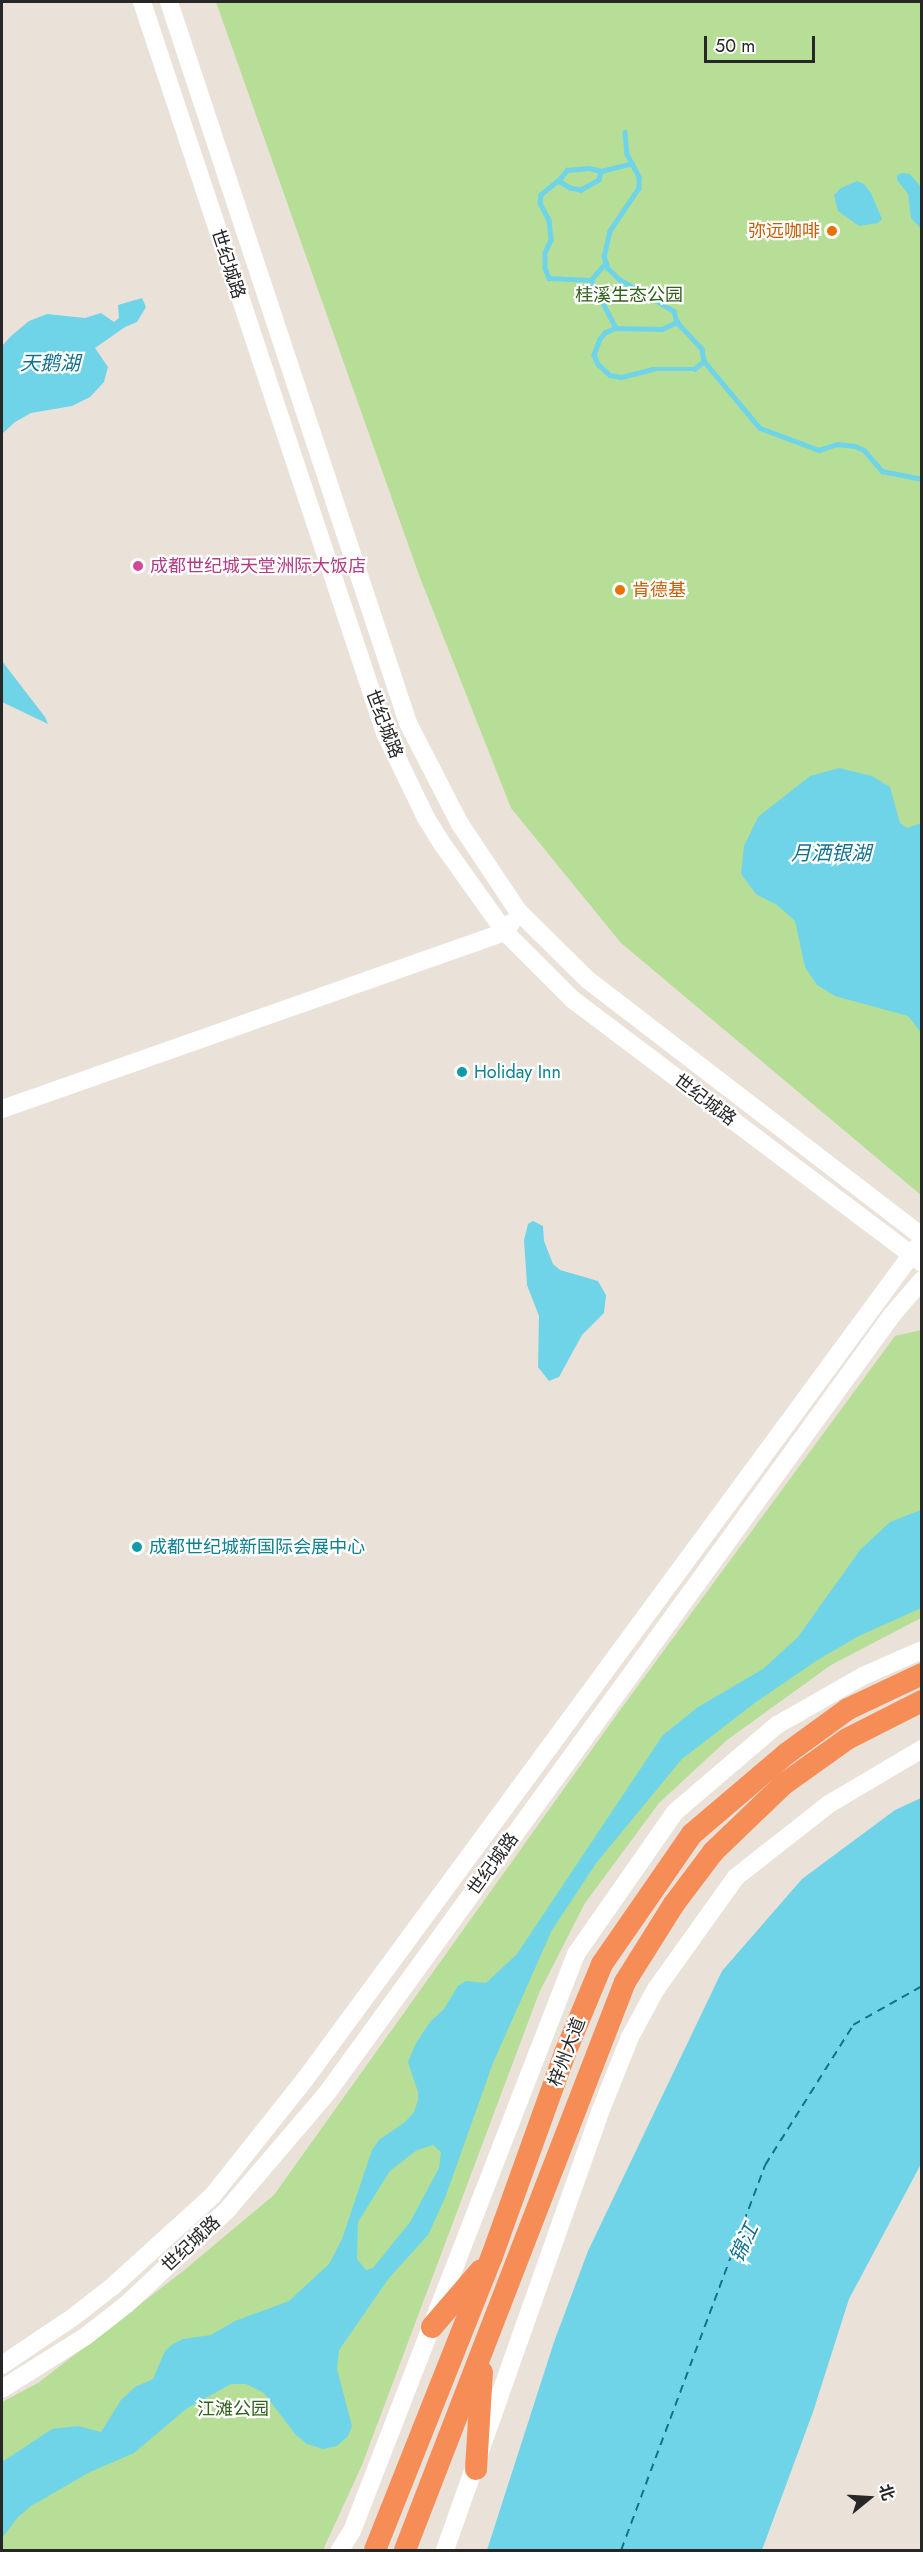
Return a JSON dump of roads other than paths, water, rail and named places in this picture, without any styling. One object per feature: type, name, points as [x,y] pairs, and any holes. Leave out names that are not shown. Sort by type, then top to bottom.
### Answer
[{"type":"highway","name":"梓州大道","points":[[375,2550],[492,2256],[566,2053],[602,1964],[692,1834],[786,1754],[848,1709],[921,1674]]},
{"type":"highway","name":"梓州大道","points":[[405,2550],[625,1982],[674,1904],[713,1852],[784,1784],[847,1738],[921,1701]]},
{"type":"highway","points":[[432,2327],[492,2256]]},
{"type":"highway","points":[[476,2469],[484,2349]]},
{"type":"main road","name":"世纪城路","points":[[142,2],[385,733],[426,818],[461,874],[505,932],[572,999],[919,1249]]},
{"type":"main road","name":"世纪城路","points":[[169,2],[408,723],[460,824],[518,911],[588,980],[919,1249]]},
{"type":"main road","points":[[2,1109],[505,932],[518,911]]},
{"type":"main road","name":"世纪城路","points":[[2,2365],[72,2318],[112,2287],[213,2195],[306,2078],[919,1249]]},
{"type":"main road","name":"世纪城路","points":[[2,2389],[86,2336],[127,2304],[228,2209],[327,2093],[892,1316],[921,1280]]},
{"type":"main road","points":[[340,2550],[352,2531],[576,1954],[675,1812],[777,1725],[863,1676],[921,1650]]},
{"type":"main road","points":[[445,2550],[476,2469],[600,2112],[630,2037],[656,1989],[736,1877],[829,1804],[921,1749]]},
{"type":"water","points":[[910,174],[921,187],[921,229],[911,218],[908,194],[897,180],[897,175]]},
{"type":"water","points":[[857,181],[864,184],[871,193],[882,219],[878,223],[859,226],[838,211],[834,195],[841,188]]},
{"type":"water","name":"天鹅湖","points":[[142,298],[146,307],[137,322],[125,327],[95,348],[108,367],[104,382],[90,397],[72,406],[31,413],[15,422],[2,434],[2,346],[11,336],[29,321],[47,314],[85,318],[101,313],[114,322],[119,318],[118,305]]},
{"type":"water","points":[[2,661],[45,717],[48,724],[2,702]]},
{"type":"water","name":"月洒银湖","points":[[839,768],[872,776],[890,787],[900,823],[907,828],[921,823],[921,1043],[920,1031],[908,1016],[835,996],[817,985],[805,967],[795,921],[777,905],[756,894],[741,874],[744,846],[758,817],[810,776]]},
{"type":"water","points":[[533,1221],[543,1226],[544,1241],[553,1264],[560,1270],[598,1281],[606,1295],[604,1313],[582,1335],[559,1377],[549,1381],[538,1367],[539,1316],[527,1285],[524,1240],[528,1224]]},
{"type":"water","points":[[921,1510],[921,1608],[859,1636],[819,1659],[756,1702],[682,1759],[597,1862],[552,1930],[493,2063],[445,2198],[428,2235],[389,2278],[339,2350],[337,2369],[352,2426],[348,2436],[337,2446],[323,2449],[307,2444],[295,2434],[264,2393],[246,2384],[231,2384],[186,2409],[134,2453],[90,2472],[31,2506],[18,2517],[2,2538],[2,2462],[52,2429],[78,2426],[101,2432],[121,2400],[135,2387],[153,2379],[165,2351],[173,2344],[183,2339],[211,2335],[235,2321],[289,2301],[329,2264],[342,2239],[372,2150],[379,2140],[405,2122],[414,2112],[418,2092],[408,2062],[416,2043],[430,2022],[444,2009],[458,1986],[466,1981],[486,1983],[517,1954],[663,1735],[698,1707],[763,1669],[798,1637],[860,1550],[890,1522]],"holes":[[[433,2145],[441,2152],[439,2168],[410,2222],[373,2268],[366,2270],[357,2259],[358,2222],[390,2171],[417,2150]]]},
{"type":"water","name":"锦江","points":[[921,1798],[921,2164],[849,2299],[813,2412],[762,2550],[487,2550],[554,2342],[588,2251],[722,1971],[802,1879],[895,1810]]},
{"type":"waterway","points":[[625,132],[627,154],[639,177],[639,188],[610,231],[604,256],[608,268],[619,279],[674,311],[677,322],[702,349],[704,361],[760,428],[819,450],[837,444],[855,446],[864,450],[882,471],[922,479]]},
{"type":"waterway","points":[[601,171],[599,180],[581,190],[570,188],[558,181],[567,170],[589,168],[601,171],[632,163]]},
{"type":"waterway","points":[[558,181],[541,195],[540,203],[549,220],[551,240],[545,253],[545,268],[549,278],[591,280],[606,262]]},
{"type":"waterway","points":[[591,280],[616,328],[662,329],[677,322]]},
{"type":"waterway","points":[[616,328],[605,333],[600,339],[594,355],[598,364],[610,375],[621,377],[653,369],[694,369],[704,361]]},
{"type":"place","name":"弥远咖啡","points":[[832,231]]},
{"type":"place","name":"成都世纪城天堂洲际大饭店","points":[[138,566]]},
{"type":"place","name":"肯德基","points":[[620,590]]},
{"type":"place","name":"Holiday Inn","points":[[462,1072]]},
{"type":"place","name":"成都世纪城新国际会展中心","points":[[137,1547]]},
{"type":"park label","name":"桂溪生态公园","points":[[629,295]]},
{"type":"park label","name":"江滩公园","points":[[233,2409]]}]
